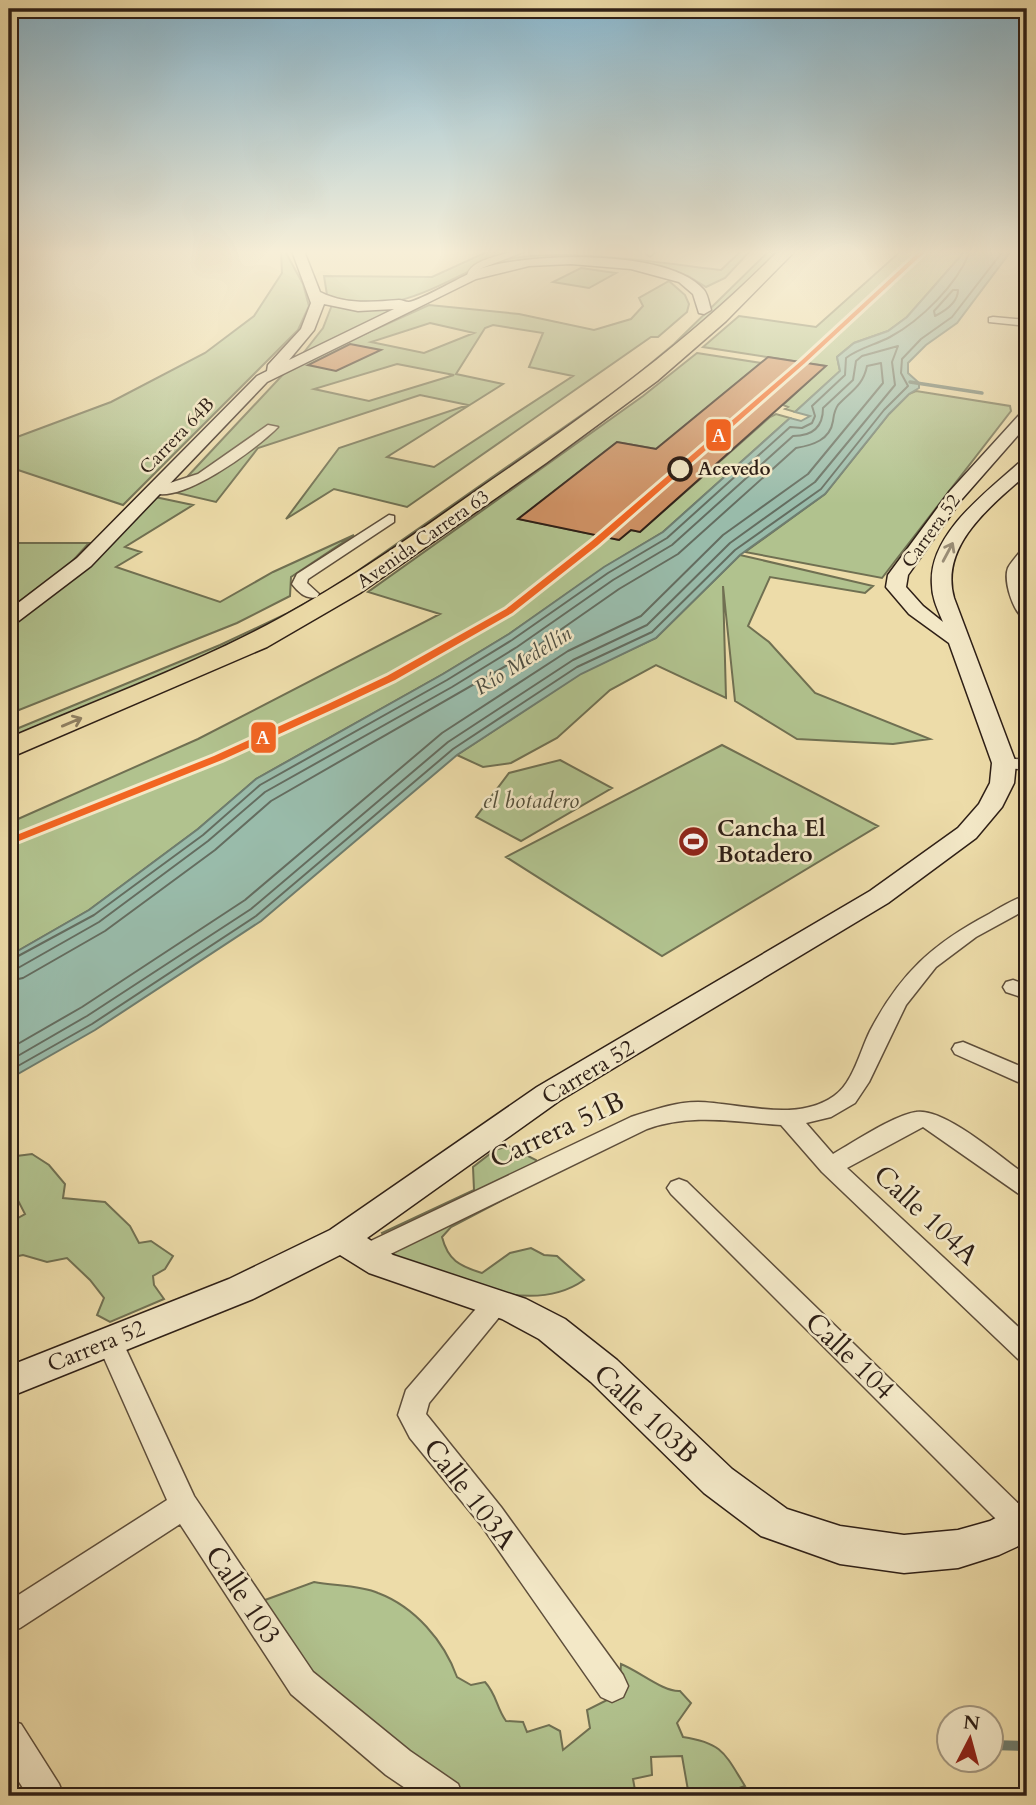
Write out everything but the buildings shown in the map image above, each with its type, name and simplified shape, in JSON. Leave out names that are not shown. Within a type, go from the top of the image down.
[{"type":"highway","name":"Avenida Carrera 63","points":[[9,725],[265,621],[312,594],[634,372],[676,335]]},
{"type":"highway","name":"Avenida Carrera 63","points":[[9,749],[246,647],[357,585],[664,368],[701,335]]},
{"type":"main road","points":[[262,379],[301,335]]},
{"type":"main road","name":"Carrera 64B","points":[[9,619],[84,562],[262,379],[351,335]]},
{"type":"main road","name":"Carrera 52","points":[[958,640],[933,625],[903,598],[896,587],[898,575],[956,495],[990,460],[1018,441],[1027,416]]},
{"type":"main road","name":"Carrera 52","points":[[9,1382],[109,1340],[354,1247],[548,1094],[879,897],[967,832],[990,807],[1002,783],[1016,764],[958,640],[956,625],[943,600],[940,581],[942,561],[971,519],[1026,468]]},
{"type":"main road","points":[[903,598],[919,601],[943,600]]},
{"type":"main road","name":"Calle 103B","points":[[354,1247],[439,1285],[514,1309],[552,1329],[604,1371],[718,1482],[775,1523],[840,1545],[904,1554],[958,1549]]},
{"type":"street","points":[[154,490],[166,490],[193,482],[272,427]]},
{"type":"street","points":[[990,460],[1026,468]]},
{"type":"street","points":[[312,594],[299,584],[302,577],[389,519]]},
{"type":"street","points":[[1027,552],[1014,569],[1016,587],[1027,616]]},
{"type":"street","name":"Carrera 51B","points":[[354,1247],[639,1123],[676,1112],[719,1111],[788,1118],[820,1112],[844,1101],[880,1033],[918,974],[946,948],[1027,901]]},
{"type":"street","points":[[963,1049],[1027,1078]]},
{"type":"street","name":"Calle 104A","points":[[788,1118],[830,1166],[1027,1351]]},
{"type":"street","points":[[830,1166],[904,1124],[925,1119],[938,1125],[1027,1188]]},
{"type":"street","name":"Calle 104","points":[[679,1188],[1019,1530]]},
{"type":"street","name":"Calle 103A","points":[[496,1303],[416,1398],[412,1415],[420,1430],[491,1516],[612,1686]]},
{"type":"street","name":"Calle 103","points":[[109,1340],[184,1505],[302,1683],[398,1763],[446,1796]]},
{"type":"street","points":[[9,1618],[184,1505]]},
{"type":"street","points":[[958,1549],[1019,1530]]},
{"type":"street","points":[[9,1736],[47,1796]]},
{"type":"green space","points":[[229,335],[293,335],[123,505],[9,467],[9,440],[111,402],[205,353]]},
{"type":"green space","points":[[317,335],[342,335],[301,356]]},
{"type":"green space","points":[[362,335],[392,335],[371,342],[424,353],[468,335],[480,335],[456,374],[503,384],[387,457],[434,467],[573,376],[529,367],[542,335],[660,335],[651,337],[407,507],[334,489],[286,519],[339,448],[468,405],[420,395],[258,448],[216,502],[173,492],[289,368]],"holes":[[[397,364],[454,375],[369,401],[314,389]]]},
{"type":"green space","points":[[683,335],[687,335],[627,389],[300,614],[9,742],[9,732],[220,645],[286,614],[339,584],[626,384]]},
{"type":"green space","points":[[717,335],[876,335],[854,343],[837,357],[840,371],[795,412],[785,409],[788,407],[783,405],[825,366],[703,347]]},
{"type":"green space","points":[[697,353],[761,363],[656,449],[617,442],[519,519],[619,540],[631,530],[640,532],[770,417],[776,414],[790,418],[663,532],[605,567],[509,634],[256,779],[198,829],[89,910],[9,956],[9,823],[198,739],[440,614],[368,592],[643,396]]},
{"type":"green space","points":[[916,391],[1010,406],[1011,411],[882,578],[745,552],[825,494],[889,414],[909,394]]},
{"type":"green space","points":[[155,497],[193,505],[125,547],[141,552],[116,567],[220,602],[273,572],[354,535],[291,577],[290,596],[237,623],[9,714],[9,628]]},
{"type":"green space","points":[[9,543],[89,543],[69,565],[9,609]]},
{"type":"green space","points":[[740,555],[873,586],[865,593],[770,577],[748,626],[769,642],[815,693],[930,739],[893,744],[797,739],[735,701],[723,586],[726,698],[656,665],[610,690],[557,738],[511,763],[483,767],[457,755],[581,673],[656,638]]},
{"type":"green space","name":"Cancha El Botadero","points":[[722,745],[878,826],[662,956],[506,857]]},
{"type":"green space","name":"el botadero","points":[[560,760],[612,788],[521,841],[476,817],[509,773]]},
{"type":"green space","points":[[508,1146],[536,1160],[533,1184],[451,1227],[442,1237],[451,1257],[461,1265],[482,1273],[510,1253],[531,1248],[544,1255],[557,1256],[584,1280],[563,1291],[516,1295],[467,1285],[398,1261],[382,1233],[474,1190],[473,1167],[495,1150]]},
{"type":"green space","points":[[32,1154],[49,1165],[65,1184],[63,1198],[105,1202],[130,1226],[139,1243],[151,1241],[173,1256],[165,1269],[153,1276],[154,1285],[164,1299],[110,1322],[97,1315],[104,1298],[67,1258],[47,1262],[23,1255],[9,1258],[9,1223],[25,1214],[9,1183],[9,1157]]},
{"type":"green space","points":[[314,1582],[371,1590],[404,1607],[436,1638],[457,1677],[471,1685],[485,1682],[506,1721],[523,1722],[527,1732],[549,1725],[560,1731],[563,1750],[590,1728],[587,1710],[619,1694],[621,1664],[659,1685],[680,1691],[691,1703],[677,1723],[683,1737],[707,1743],[722,1752],[745,1786],[725,1793],[689,1796],[682,1756],[651,1757],[652,1775],[633,1779],[635,1790],[616,1790],[615,1796],[429,1796],[389,1765],[255,1606]]},
{"type":"water","name":"Río Medellín","points":[[876,335],[940,335],[908,363],[908,373],[919,383],[919,388],[889,414],[825,494],[740,555],[656,638],[581,674],[457,755],[261,921],[95,1030],[9,1079],[9,956],[89,910],[198,829],[256,779],[509,634],[604,567],[663,532],[790,418],[801,421],[810,416],[795,412],[840,371],[837,357],[854,343]]},
{"type":"waterway","points":[[910,382],[982,393]]},
{"type":"waterway","points":[[1004,1745],[1027,1746]]},
{"type":"transit line","name":"A","points":[[9,842],[218,758],[332,706],[391,678],[509,611],[595,543],[832,335]]},
{"type":"place","name":"Acevedo","points":[[680,469]]},
{"type":"place","name":"Cancha El Botadero","points":[[694,841]]}]
